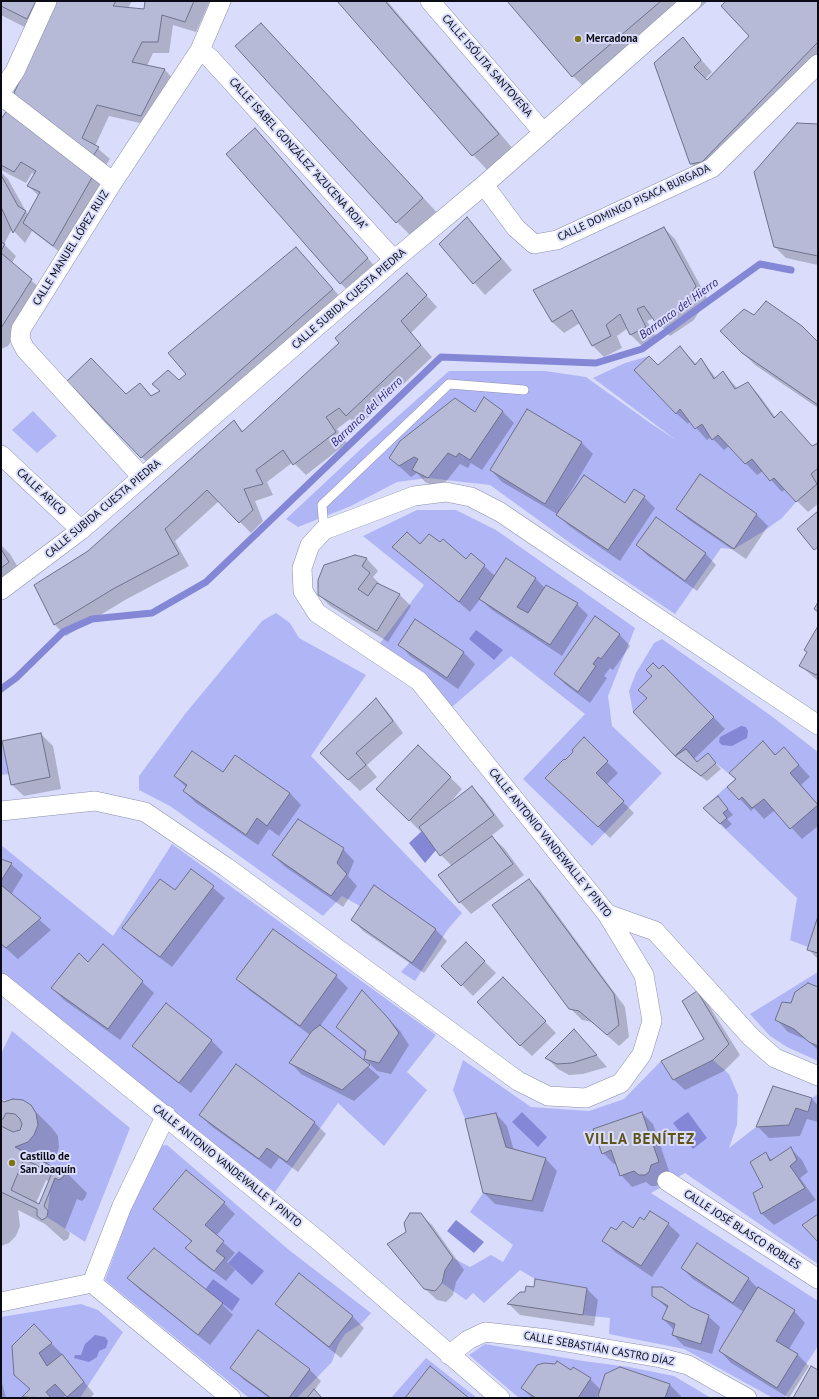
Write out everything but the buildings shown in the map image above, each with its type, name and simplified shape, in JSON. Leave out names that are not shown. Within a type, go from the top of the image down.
[{"type":"street","points":[[1,92],[15,72],[47,1]]},
{"type":"street","name":"CALLE MANUEL LÓPEZ RUIZ","points":[[142,477],[25,349],[20,339],[21,329],[113,182],[200,50],[221,1]]},
{"type":"street","name":"CALLE ISÓLITA SANTOVEÑA","points":[[430,1],[543,132]]},
{"type":"street","name":"CALLE SUBIDA CUESTA PIEDRA","points":[[1,590],[81,530],[394,260],[484,186],[692,1]]},
{"type":"street","name":"CALLE ISABEL GONZÁLEZ \"AZUCENA ROJA\"","points":[[200,50],[210,58],[394,260]]},
{"type":"street","name":"CALLE DOMINGO PISACA BURGADA","points":[[484,186],[516,228],[534,244],[557,240],[712,168],[818,64]]},
{"type":"street","points":[[1,98],[113,182]]},
{"type":"street","name":"CALLE ARICO","points":[[1,455],[81,530]]},
{"type":"street","name":"CALLE ANTONIO VANDEWALLE Y PINTO","points":[[1,811],[95,801],[145,812],[226,867],[518,1081],[548,1096],[586,1098],[621,1083],[642,1054],[652,1021],[644,975],[607,914],[419,681],[317,613],[303,591],[302,568],[310,545],[324,530],[414,496],[446,492],[472,497],[500,512],[818,725]]},
{"type":"street","points":[[607,914],[655,931],[751,1037],[776,1058],[818,1076]]},
{"type":"street","name":"CALLE ANTONIO VANDEWALLE Y PINTO","points":[[1,983],[166,1115],[320,1242],[500,1398]]},
{"type":"street","points":[[92,1283],[122,1206],[166,1115]]},
{"type":"street","name":"CALLE JOSÉ BLASCO ROBLES","points":[[667,1181],[818,1279]]},
{"type":"street","points":[[1,1302],[92,1283]]},
{"type":"street","points":[[92,1283],[232,1398]]},
{"type":"street","name":"CALLE SEBASTIÁN CASTRO DÍAZ","points":[[449,1355],[468,1340],[485,1332],[548,1339],[661,1358],[688,1365],[747,1398]]},
{"type":"lane","points":[[324,530],[322,505],[449,384],[524,390]]},
{"type":"shaded area","points":[[649,356],[635,369],[743,440],[796,502],[782,518],[764,531],[734,549],[721,548],[675,614],[573,545],[490,485],[428,478],[397,482],[351,506],[298,527],[286,519],[362,448],[449,371],[545,371],[586,377],[676,440],[593,378],[625,363]]},
{"type":"shaded area","points":[[33,411],[57,436],[37,453],[12,430]]},
{"type":"shaded area","points":[[417,510],[456,510],[496,530],[635,628],[608,696],[612,726],[662,773],[592,846],[523,779],[585,714],[511,656],[452,707],[378,646],[424,585],[363,536]]},
{"type":"shaded area","points":[[276,613],[290,623],[299,638],[366,675],[311,756],[462,913],[448,929],[415,981],[401,972],[420,951],[360,906],[342,896],[323,916],[170,806],[139,790],[139,776],[185,714],[262,621]]},
{"type":"shaded area","points":[[476,630],[503,650],[494,660],[469,639]]},
{"type":"shaded area","points":[[662,639],[770,715],[818,752],[818,951],[790,940],[797,898],[703,808],[735,779],[716,763],[701,776],[633,712],[629,691],[636,673],[654,643]]},
{"type":"shaded area","points":[[741,726],[746,727],[748,731],[747,738],[732,746],[722,745],[719,742],[720,737]]},
{"type":"shaded area","points":[[1,737],[9,774],[1,775]]},
{"type":"shaded area","points":[[422,831],[436,850],[425,863],[409,843]]},
{"type":"shaded area","points":[[172,844],[436,1035],[407,1072],[427,1090],[384,1146],[338,1103],[275,1192],[1,974],[1,845],[113,936]]},
{"type":"shaded area","points":[[818,972],[818,1061],[787,1047],[770,1036],[750,1014]]},
{"type":"shaded area","points":[[12,1031],[130,1128],[85,1242],[47,1217],[52,1173],[15,1147],[36,1113],[1,1099],[1,1054]]},
{"type":"shaded area","points":[[463,1060],[531,1107],[589,1111],[624,1099],[661,1061],[673,1080],[713,1060],[729,1074],[738,1095],[737,1125],[729,1148],[756,1127],[789,1125],[796,1108],[808,1112],[812,1098],[818,1094],[818,1264],[685,1173],[651,1193],[818,1301],[818,1346],[784,1398],[773,1398],[684,1349],[609,1334],[610,1318],[583,1315],[587,1288],[535,1279],[520,1270],[484,1303],[473,1293],[466,1300],[442,1283],[445,1270],[453,1258],[470,1267],[491,1255],[503,1262],[513,1245],[470,1212],[483,1193],[465,1119],[453,1090]]},
{"type":"shaded area","points":[[522,1112],[547,1137],[538,1147],[512,1122]]},
{"type":"shaded area","points":[[688,1112],[707,1138],[693,1149],[673,1123]]},
{"type":"shaded area","points":[[167,1145],[289,1250],[371,1313],[362,1323],[345,1334],[338,1345],[332,1362],[297,1398],[249,1398],[105,1280],[154,1146]]},
{"type":"shaded area","points":[[456,1220],[484,1242],[474,1253],[447,1231]]},
{"type":"shaded area","points":[[239,1251],[264,1271],[252,1285],[228,1263]]},
{"type":"shaded area","points":[[213,1279],[240,1299],[232,1311],[205,1290]]},
{"type":"shaded area","points":[[81,1304],[98,1310],[123,1332],[80,1398],[1,1398],[1,1317]]},
{"type":"shaded area","points":[[95,1335],[105,1337],[108,1341],[106,1348],[99,1351],[97,1357],[89,1362],[74,1358],[75,1355],[81,1355],[85,1344]]},
{"type":"shaded area","points":[[485,1344],[583,1361],[629,1367],[674,1376],[711,1398],[519,1398],[469,1355]]},
{"type":"shaded area","points":[[426,1358],[477,1398],[391,1398]]},
{"type":"waterway","name":"Barranco del Hierro","points":[[1,689],[16,678],[63,632],[92,619],[152,613],[206,582],[441,357],[596,363],[642,349],[760,264],[791,270]]},
{"type":"place","name":"Mercadona","points":[[578,39]]},
{"type":"place","name":"Castillo de San Joaquín","points":[[12,1163]]},
{"type":"district","name":"VILLA BENÍTEZ","points":[[640,1140]]}]
